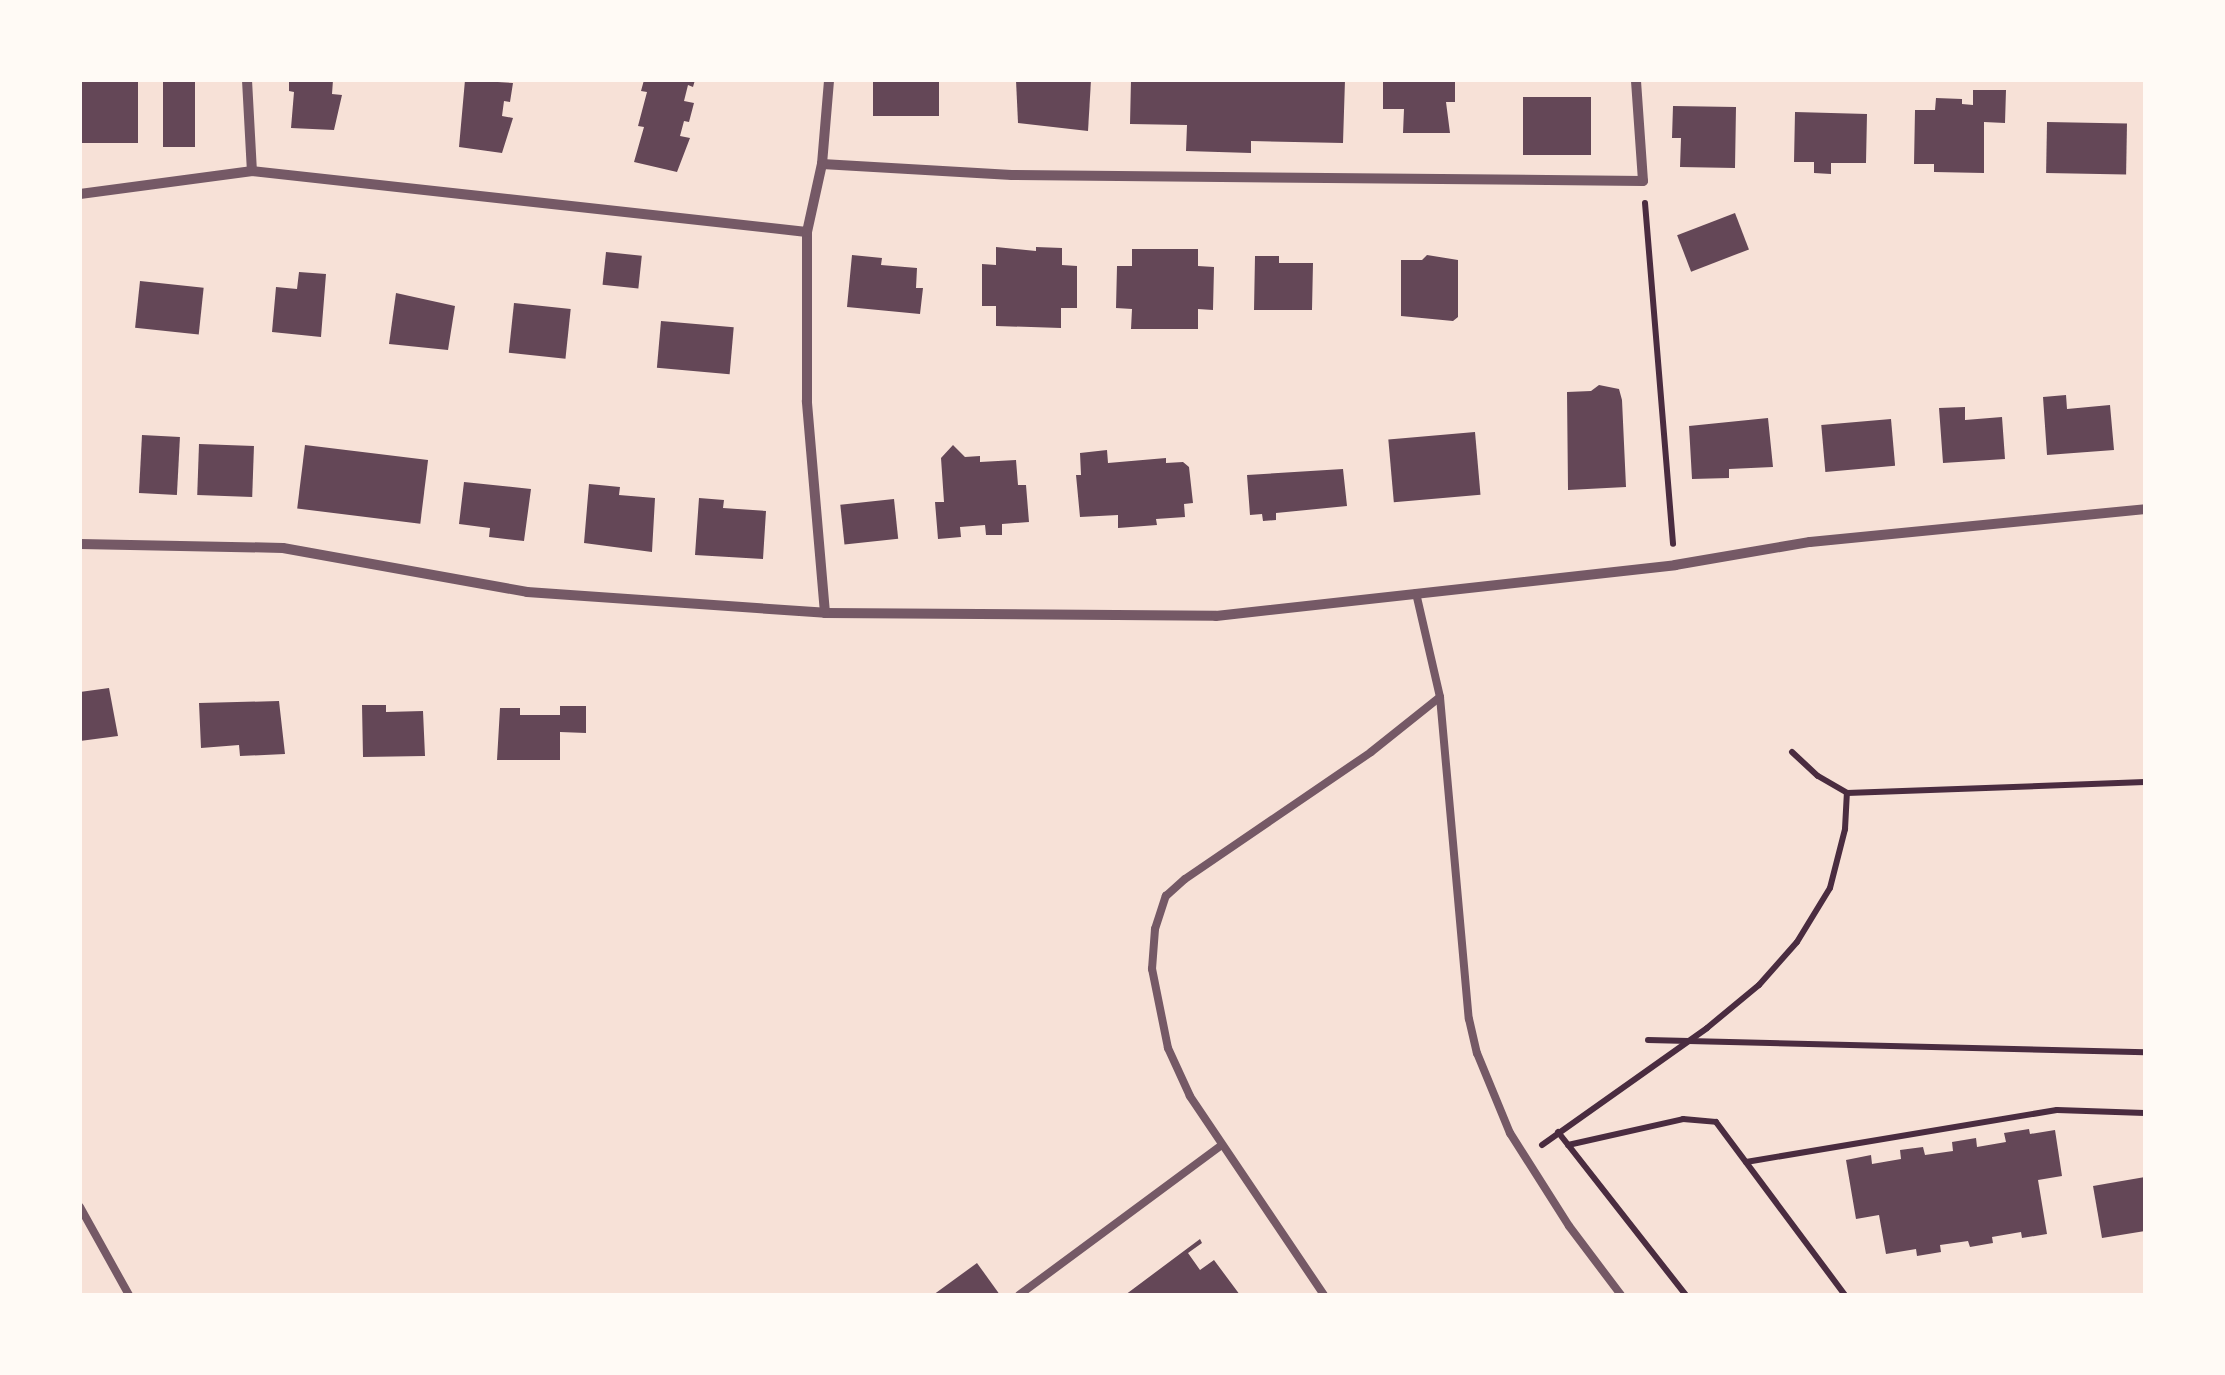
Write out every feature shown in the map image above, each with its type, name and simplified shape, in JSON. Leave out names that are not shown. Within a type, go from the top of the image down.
[{"type":"street","points":[[247,80],[252,171]]},
{"type":"street","points":[[825,613],[807,401],[807,232],[822,164],[830,80]]},
{"type":"street","points":[[822,164],[1012,175],[1643,180],[1636,80]]},
{"type":"street","points":[[80,194],[252,171],[807,232]]},
{"type":"street","points":[[80,544],[283,548],[527,592],[825,613],[1216,616],[1675,565],[1810,542],[2145,509]]},
{"type":"lane","points":[[1416,592],[1440,698],[1469,1019],[1490,1090],[1525,1158],[1568,1226],[1620,1295]]},
{"type":"lane","points":[[1324,1295],[1190,1096],[1168,1048],[1158,1011],[1152,969],[1155,929],[1166,896],[1239,840],[1371,752],[1440,698]]},
{"type":"lane","points":[[1019,1295],[1222,1145]]},
{"type":"lane","points":[[80,1206],[128,1295]]},
{"type":"path","points":[[1643,180],[1675,565]]},
{"type":"path","points":[[1792,752],[1818,776],[1846,793],[2145,782]]},
{"type":"path","points":[[1525,1158],[1689,1041],[1758,986],[1798,942],[1830,888],[1845,829],[1846,793]]},
{"type":"path","points":[[1648,1040],[2145,1052]]},
{"type":"path","points":[[1746,1162],[2057,1110],[2145,1113]]},
{"type":"path","points":[[1568,1144],[1682,1119],[1716,1122],[1845,1295]]},
{"type":"path","points":[[1558,1132],[1686,1295]]},
{"type":"building","points":[[163,80],[195,80],[195,147],[163,147]]},
{"type":"building","points":[[289,80],[333,80],[332,94],[342,95],[334,130],[291,128],[294,92],[289,91]]},
{"type":"building","points":[[465,80],[513,83],[510,102],[504,101],[502,116],[513,118],[502,153],[459,147]]},
{"type":"building","points":[[644,80],[695,80],[693,87],[688,85],[684,101],[694,103],[680,136],[690,138],[677,172],[634,162],[644,127],[638,126],[647,92],[641,91]]},
{"type":"building","points":[[873,80],[939,80],[939,116],[873,116]]},
{"type":"building","points":[[1016,80],[1091,80],[1088,131],[1018,123]]},
{"type":"building","points":[[1131,80],[1345,80],[1343,143],[1251,141],[1251,153],[1186,151],[1187,125],[1130,124]]},
{"type":"building","points":[[1383,80],[1455,80],[1455,102],[1446,102],[1450,133],[1403,133],[1404,109],[1383,109]]},
{"type":"building","points":[[80,82],[138,82],[138,143],[80,143]]},
{"type":"building","points":[[1973,90],[2006,90],[2005,123],[1984,122],[1984,173],[1934,172],[1934,164],[1914,164],[1915,110],[1935,110],[1936,98],[1962,99],[1962,104],[1973,105]]},
{"type":"building","points":[[1523,97],[1591,97],[1591,155],[1523,155]]},
{"type":"building","points":[[1673,106],[1736,107],[1735,168],[1680,167],[1681,138],[1672,138]]},
{"type":"building","points":[[1795,112],[1867,114],[1866,163],[1831,163],[1831,174],[1814,173],[1814,162],[1794,162]]},
{"type":"building","points":[[2047,122],[2127,123],[2126,174],[2046,173]]},
{"type":"building","points":[[1735,213],[1749,249],[1691,272],[1677,235]]},
{"type":"building","points":[[996,247],[1036,251],[1036,247],[1062,248],[1062,265],[1077,266],[1077,308],[1061,308],[1061,328],[996,326],[996,306],[982,306],[982,264],[996,265]]},
{"type":"building","points":[[1132,249],[1198,249],[1198,266],[1214,267],[1213,310],[1198,309],[1198,329],[1131,329],[1132,309],[1116,308],[1117,266],[1132,266]]},
{"type":"building","points":[[606,252],[642,256],[638,289],[603,285]]},
{"type":"building","points":[[852,255],[882,258],[881,265],[917,268],[916,288],[923,288],[920,314],[847,307]]},
{"type":"building","points":[[1427,255],[1458,260],[1458,317],[1453,321],[1401,316],[1401,260],[1422,260]]},
{"type":"building","points":[[1255,256],[1279,256],[1279,263],[1313,263],[1312,310],[1254,310]]},
{"type":"building","points":[[299,272],[326,274],[321,337],[272,332],[276,287],[297,289]]},
{"type":"building","points":[[140,281],[204,288],[199,334],[135,328]]},
{"type":"building","points":[[396,293],[455,306],[448,350],[389,344]]},
{"type":"building","points":[[514,303],[571,309],[565,359],[509,353]]},
{"type":"building","points":[[661,321],[734,327],[730,374],[657,368]]},
{"type":"building","points":[[1599,385],[1619,389],[1622,400],[1626,487],[1568,490],[1567,392],[1591,391]]},
{"type":"building","points":[[2066,395],[2067,409],[2110,405],[2114,450],[2047,455],[2043,397]]},
{"type":"building","points":[[1965,407],[1965,420],[2002,417],[2005,459],[1943,463],[1939,408]]},
{"type":"building","points":[[1768,418],[1773,467],[1729,469],[1729,478],[1692,479],[1689,426]]},
{"type":"building","points":[[1891,419],[1895,466],[1825,472],[1821,425]]},
{"type":"building","points":[[1475,432],[1480,495],[1394,502],[1388,440]]},
{"type":"building","points":[[142,435],[180,437],[177,495],[139,493]]},
{"type":"building","points":[[199,444],[254,446],[252,497],[197,495]]},
{"type":"building","points":[[305,445],[428,460],[420,524],[297,509]]},
{"type":"building","points":[[953,445],[965,457],[980,456],[980,462],[1016,460],[1018,485],[1026,485],[1029,522],[1002,524],[1002,535],[986,535],[985,525],[960,527],[961,537],[938,539],[935,502],[944,502],[941,458]]},
{"type":"building","points":[[1107,450],[1108,463],[1166,458],[1166,463],[1183,462],[1189,467],[1193,503],[1184,504],[1185,517],[1156,519],[1157,525],[1118,528],[1118,515],[1080,517],[1076,475],[1081,475],[1080,453]]},
{"type":"building","points":[[1343,469],[1347,506],[1276,513],[1276,520],[1263,521],[1262,514],[1250,515],[1247,475]]},
{"type":"building","points":[[464,482],[531,489],[524,541],[489,537],[490,528],[459,524]]},
{"type":"building","points":[[589,484],[620,487],[619,495],[655,498],[652,552],[584,543]]},
{"type":"building","points":[[699,498],[724,500],[723,508],[766,511],[763,559],[695,555]]},
{"type":"building","points":[[894,499],[898,539],[844,544],[840,505]]},
{"type":"building","points":[[109,688],[118,736],[80,741],[80,692]]},
{"type":"building","points":[[279,701],[285,754],[240,756],[239,745],[201,748],[199,703]]},
{"type":"building","points":[[362,705],[386,705],[386,712],[423,711],[425,756],[363,757]]},
{"type":"building","points":[[560,706],[586,706],[586,733],[560,732],[560,760],[497,760],[500,708],[520,708],[520,715],[560,715]]},
{"type":"building","points":[[2029,1129],[2030,1134],[2055,1130],[2062,1176],[2038,1180],[2047,1234],[2022,1238],[2021,1232],[1992,1237],[1993,1243],[1970,1247],[1968,1241],[1940,1245],[1941,1252],[1917,1256],[1916,1249],[1886,1254],[1879,1215],[1856,1219],[1846,1160],[1871,1155],[1872,1164],[1901,1159],[1900,1150],[1923,1147],[1925,1155],[1953,1151],[1952,1142],[1976,1138],[1977,1147],[2006,1142],[2004,1133]]},
{"type":"building","points":[[2145,1177],[2145,1231],[2102,1238],[2093,1186]]},
{"type":"building","points":[[1200,1239],[1202,1243],[1188,1253],[1200,1270],[1214,1260],[1240,1295],[1125,1295]]},
{"type":"building","points":[[977,1263],[1000,1295],[933,1295]]}]
